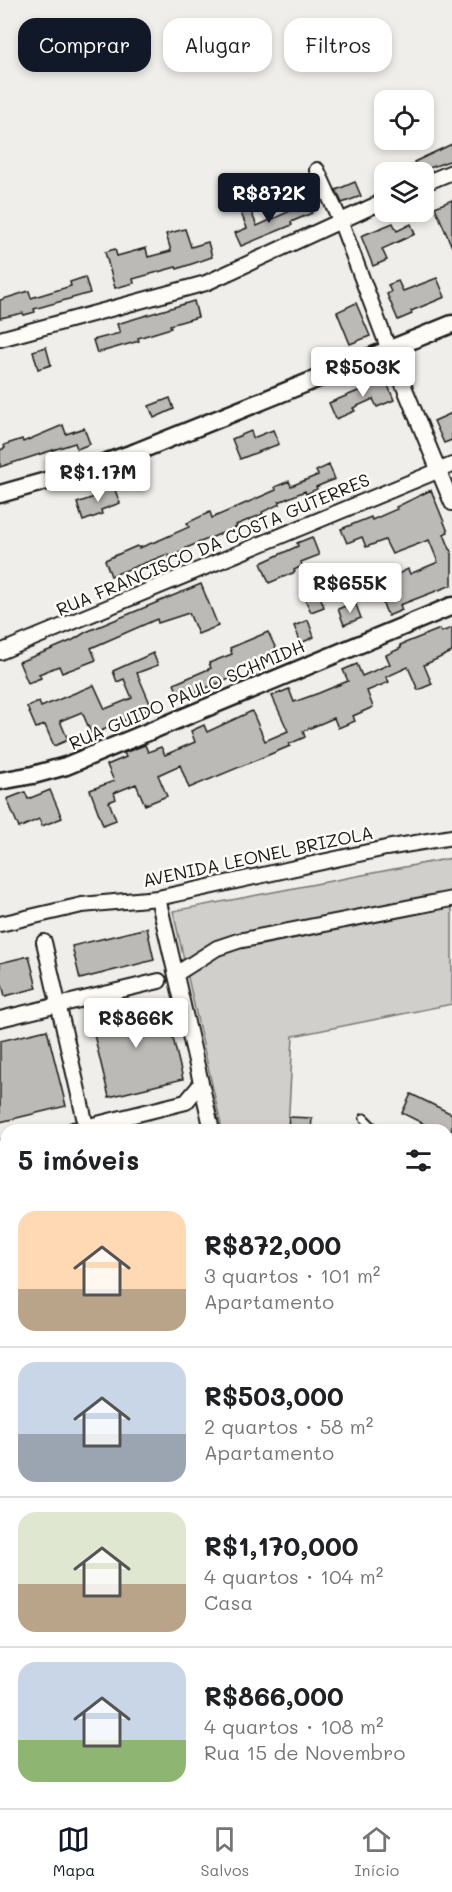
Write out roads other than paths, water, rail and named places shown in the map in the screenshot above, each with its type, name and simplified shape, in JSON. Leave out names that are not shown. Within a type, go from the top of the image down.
[{"type":"street","points":[[317,170],[340,220],[389,350],[446,468],[452,503]]},
{"type":"street","points":[[434,179],[452,172]]},
{"type":"street","points":[[0,339],[206,283],[374,205]]},
{"type":"street","points":[[0,494],[78,472],[136,452],[452,324]]},
{"type":"street","name":"RUA FRANCISCO DA COSTA GUTERRES","points":[[0,652],[446,468]]},
{"type":"street","name":"RUA GUIDO PAULO SCHMIDH","points":[[0,781],[66,766],[452,606]]},
{"type":"street","name":"AVENIDA LEONEL BRIZOLA","points":[[0,924],[82,905],[158,898],[386,848],[452,837]]},
{"type":"street","points":[[158,898],[211,1124]]},
{"type":"street","points":[[176,974],[217,948],[238,941],[452,899]]},
{"type":"street","points":[[44,942],[81,1124]]},
{"type":"street","points":[[0,1019],[159,981]]},
{"type":"street","points":[[98,1124],[186,1102],[201,1084]]},
{"type":"lane","points":[[364,1118],[370,1124]]}]
